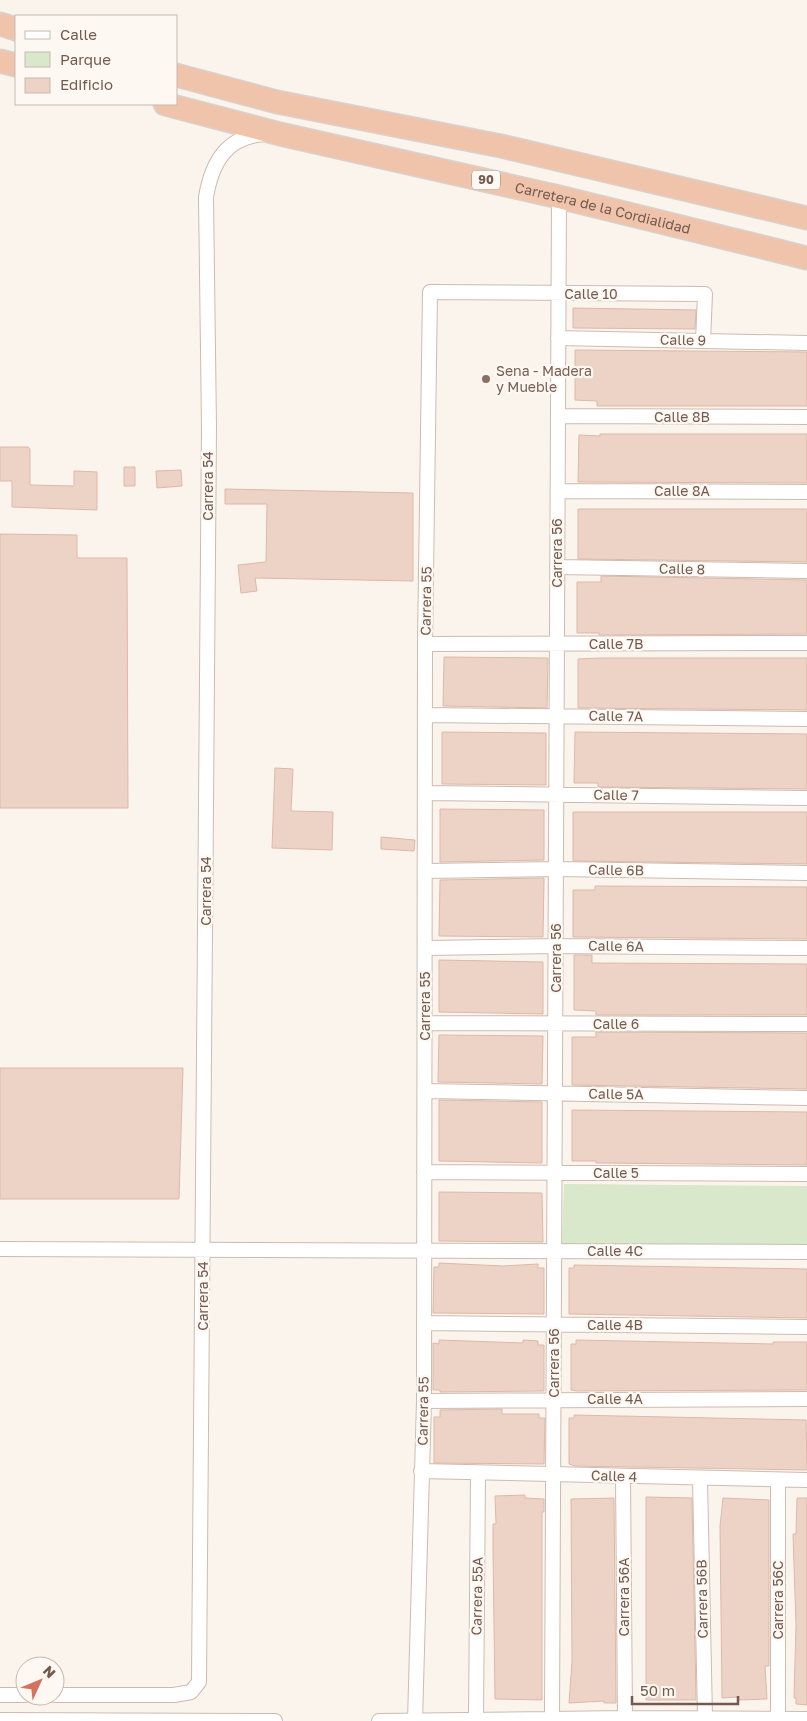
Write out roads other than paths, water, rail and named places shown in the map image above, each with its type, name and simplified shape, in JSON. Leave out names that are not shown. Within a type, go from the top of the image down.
[{"type":"highway","points":[[0,24],[15,29]]},
{"type":"highway","points":[[0,61],[15,66]]},
{"type":"highway","points":[[178,76],[277,102],[502,146],[807,218]]},
{"type":"highway","name":"Carretera de la Cordialidad","points":[[169,105],[280,134],[559,197],[807,258]]},
{"type":"street","name":"Carrera 54","points":[[65,1695],[174,1695],[191,1692],[199,1682],[208,427],[206,197],[210,174],[222,155],[235,143],[257,134],[280,134]]},
{"type":"street","name":"Carrera 56","points":[[552,1720],[559,197]]},
{"type":"street","name":"Calle 10","points":[[430,292],[705,294],[703,340]]},
{"type":"street","name":"Carrera 55","points":[[415,1721],[424,1402],[425,715],[430,292]]},
{"type":"street","name":"Calle 9","points":[[558,338],[807,343]]},
{"type":"street","name":"Calle 8B","points":[[558,416],[807,417]]},
{"type":"street","name":"Calle 8A","points":[[558,491],[807,492]]},
{"type":"street","name":"Calle 8","points":[[557,567],[807,571]]},
{"type":"street","name":"Calle 7B","points":[[426,644],[807,643]]},
{"type":"street","name":"Calle 7A","points":[[425,715],[807,719]]},
{"type":"street","name":"Calle 7","points":[[425,793],[807,798]]},
{"type":"street","name":"Calle 6B","points":[[425,871],[556,869],[807,873]]},
{"type":"street","name":"Calle 6A","points":[[425,948],[556,946],[807,948]]},
{"type":"street","name":"Calle 6","points":[[426,1023],[807,1024]]},
{"type":"street","name":"Calle 5A","points":[[425,1091],[807,1098]]},
{"type":"street","name":"Calle 5","points":[[424,1172],[807,1174]]},
{"type":"street","name":"Calle 4C","points":[[0,1248],[807,1252]]},
{"type":"street","name":"Calle 4B","points":[[424,1323],[807,1327]]},
{"type":"street","name":"Calle 4A","points":[[424,1402],[554,1399],[807,1399]]},
{"type":"street","name":"Calle 4","points":[[421,1471],[778,1481],[807,1480]]},
{"type":"street","name":"Carrera 55A","points":[[476,1720],[478,1472]]},
{"type":"street","name":"Carrera 56A","points":[[623,1476],[625,1718]]},
{"type":"street","name":"Carrera 56B","points":[[700,1479],[705,1718]]},
{"type":"street","name":"Carrera 56C","points":[[778,1481],[778,1719]]},
{"type":"street","points":[[0,1695],[15,1695]]},
{"type":"street","points":[[379,1721],[625,1718],[807,1719]]},
{"type":"street","points":[[0,1720],[275,1721]]},
{"type":"place","name":"Sena - Madera y Mueble","points":[[486,379]]}]
